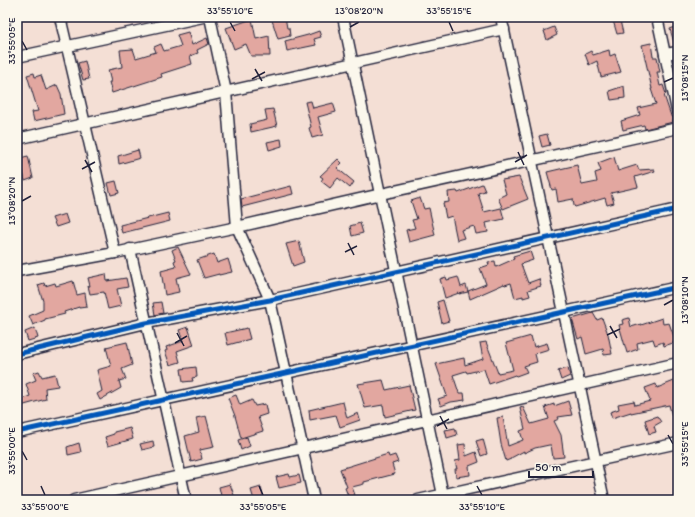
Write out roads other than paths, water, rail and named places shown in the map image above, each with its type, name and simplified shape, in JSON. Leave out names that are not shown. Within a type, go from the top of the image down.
[{"type":"street","points":[[60,17],[116,252]]},
{"type":"street","points":[[17,57],[203,17]]},
{"type":"street","points":[[210,17],[226,92],[237,227],[270,300],[314,500]]},
{"type":"street","points":[[343,17],[444,497]]},
{"type":"street","points":[[501,17],[604,500]]},
{"type":"street","points":[[657,17],[678,115]]},
{"type":"street","points":[[17,139],[504,29]]},
{"type":"street","points":[[665,54],[678,52]]},
{"type":"street","points":[[17,271],[237,227],[678,128]]},
{"type":"street","points":[[17,354],[146,323],[270,300],[678,210]]},
{"type":"street","points":[[130,249],[186,500]]},
{"type":"street","points":[[17,432],[678,287]]},
{"type":"street","points":[[74,500],[678,363]]},
{"type":"street","points":[[418,500],[444,497],[678,443]]}]
